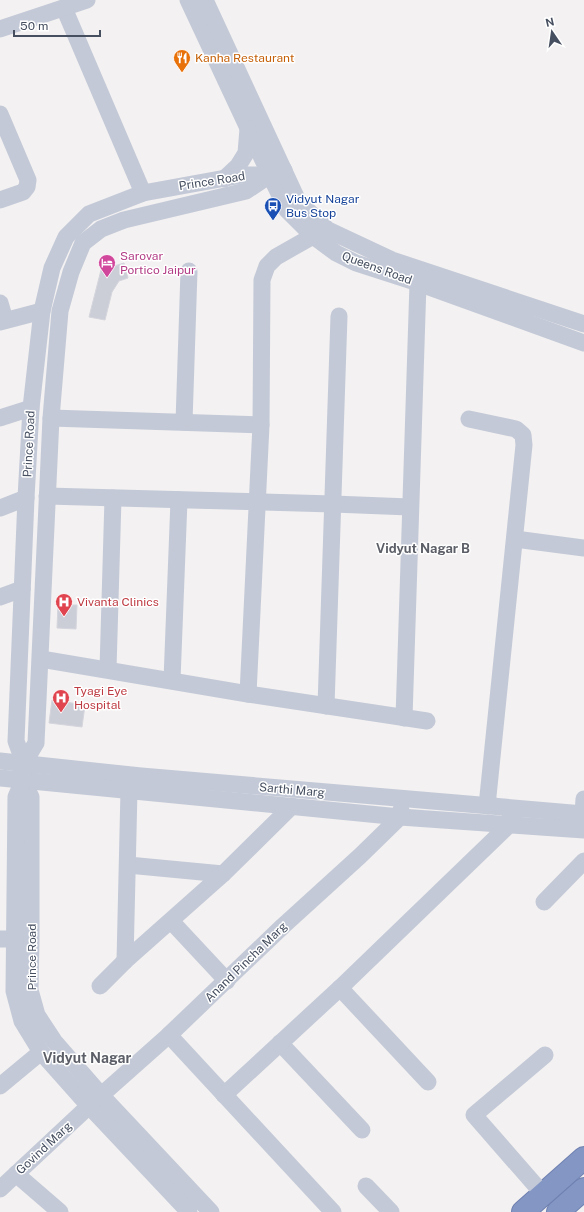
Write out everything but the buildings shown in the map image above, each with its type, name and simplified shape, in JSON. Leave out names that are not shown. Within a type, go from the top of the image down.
[{"type":"highway","points":[[524,1212],[541,1191],[584,1158]]},
{"type":"highway","points":[[558,1212],[584,1189]]},
{"type":"street","name":"Queens Road","points":[[188,0],[248,129],[298,201],[328,230],[392,260],[584,324]]},
{"type":"street","name":"Queens Road","points":[[205,0],[277,172],[282,200],[287,210],[313,236],[336,253],[356,263],[418,283],[584,343]]},
{"type":"street","points":[[0,29],[77,3],[143,193]]},
{"type":"street","points":[[0,200],[23,192],[27,187],[28,180],[1,118]]},
{"type":"street","points":[[224,179],[238,166],[246,153],[248,129]]},
{"type":"street","name":"Prince Road","points":[[189,1212],[95,1100],[37,1015],[30,990],[31,797],[24,781],[24,763],[16,741],[31,408],[42,311],[52,268],[66,237],[89,214],[143,193],[242,175],[277,172]]},
{"type":"street","name":"Prince Road","points":[[24,763],[36,743],[51,418],[60,311],[71,272],[83,243],[101,229],[124,220],[246,191],[277,172]]},
{"type":"street","points":[[246,191],[264,194],[282,200]]},
{"type":"street","points":[[248,694],[261,425],[262,280],[267,266],[276,257],[313,236]]},
{"type":"street","points":[[184,422],[189,271]]},
{"type":"street","points":[[404,718],[418,283]]},
{"type":"street","points":[[0,303],[3,321],[42,311]]},
{"type":"street","points":[[326,706],[339,316]]},
{"type":"street","points":[[557,333],[562,316]]},
{"type":"street","points":[[0,418],[31,408]]},
{"type":"street","points":[[51,418],[261,425]]},
{"type":"street","points":[[469,419],[516,430],[523,435],[524,445],[488,806]]},
{"type":"street","points":[[48,496],[410,507]]},
{"type":"street","points":[[0,508],[26,498]]},
{"type":"street","points":[[108,669],[113,498]]},
{"type":"street","points":[[172,680],[179,500]]},
{"type":"street","points":[[515,539],[584,548]]},
{"type":"street","points":[[0,597],[22,589]]},
{"type":"street","points":[[41,658],[248,694],[428,721]]},
{"type":"street","name":"Sarthi Marg","points":[[0,761],[141,776],[283,800],[402,799],[584,814]]},
{"type":"street","points":[[0,778],[129,790],[283,800],[400,817],[510,824],[584,814]]},
{"type":"street","name":"Prince Road","points":[[24,781],[16,797],[7,939],[7,992],[22,1021],[41,1052],[95,1100],[211,1212]]},
{"type":"street","points":[[125,961],[129,790]]},
{"type":"street","points":[[400,817],[402,799]]},
{"type":"street","points":[[100,986],[125,961],[223,874],[283,800]]},
{"type":"street","points":[[224,1095],[340,988],[510,824],[511,808]]},
{"type":"street","name":"Anand Pincha Marg","points":[[95,1100],[169,1035],[400,817]]},
{"type":"street","points":[[544,902],[584,861]]},
{"type":"street","points":[[128,865],[223,874]]},
{"type":"street","points":[[170,921],[227,981]]},
{"type":"street","points":[[340,988],[428,1082]]},
{"type":"street","points":[[169,1035],[333,1212]]},
{"type":"street","points":[[280,1043],[362,1130]]},
{"type":"street","points":[[0,1086],[41,1052]]},
{"type":"street","points":[[511,1212],[541,1191],[474,1116],[545,1055]]},
{"type":"street","name":"Govind Marg","points":[[0,1189],[95,1100]]},
{"type":"street","points":[[16,1174],[60,1212]]},
{"type":"street","points":[[366,1186],[391,1212]]},
{"type":"place","name":"Kanha Restaurant","points":[[182,73]]},
{"type":"place","name":"Vidyut Nagar Bus Stop","points":[[273,221]]},
{"type":"place","name":"Sarovar Portico Jaipur","points":[[107,278]]},
{"type":"place","name":"Vivanta Clinics","points":[[64,617]]},
{"type":"place","name":"Tyagi Eye Hospital","points":[[61,713]]},
{"type":"district","name":"Vidyut Nagar B","points":[[423,548]]},
{"type":"district","name":"Vidyut Nagar","points":[[87,1058]]}]
